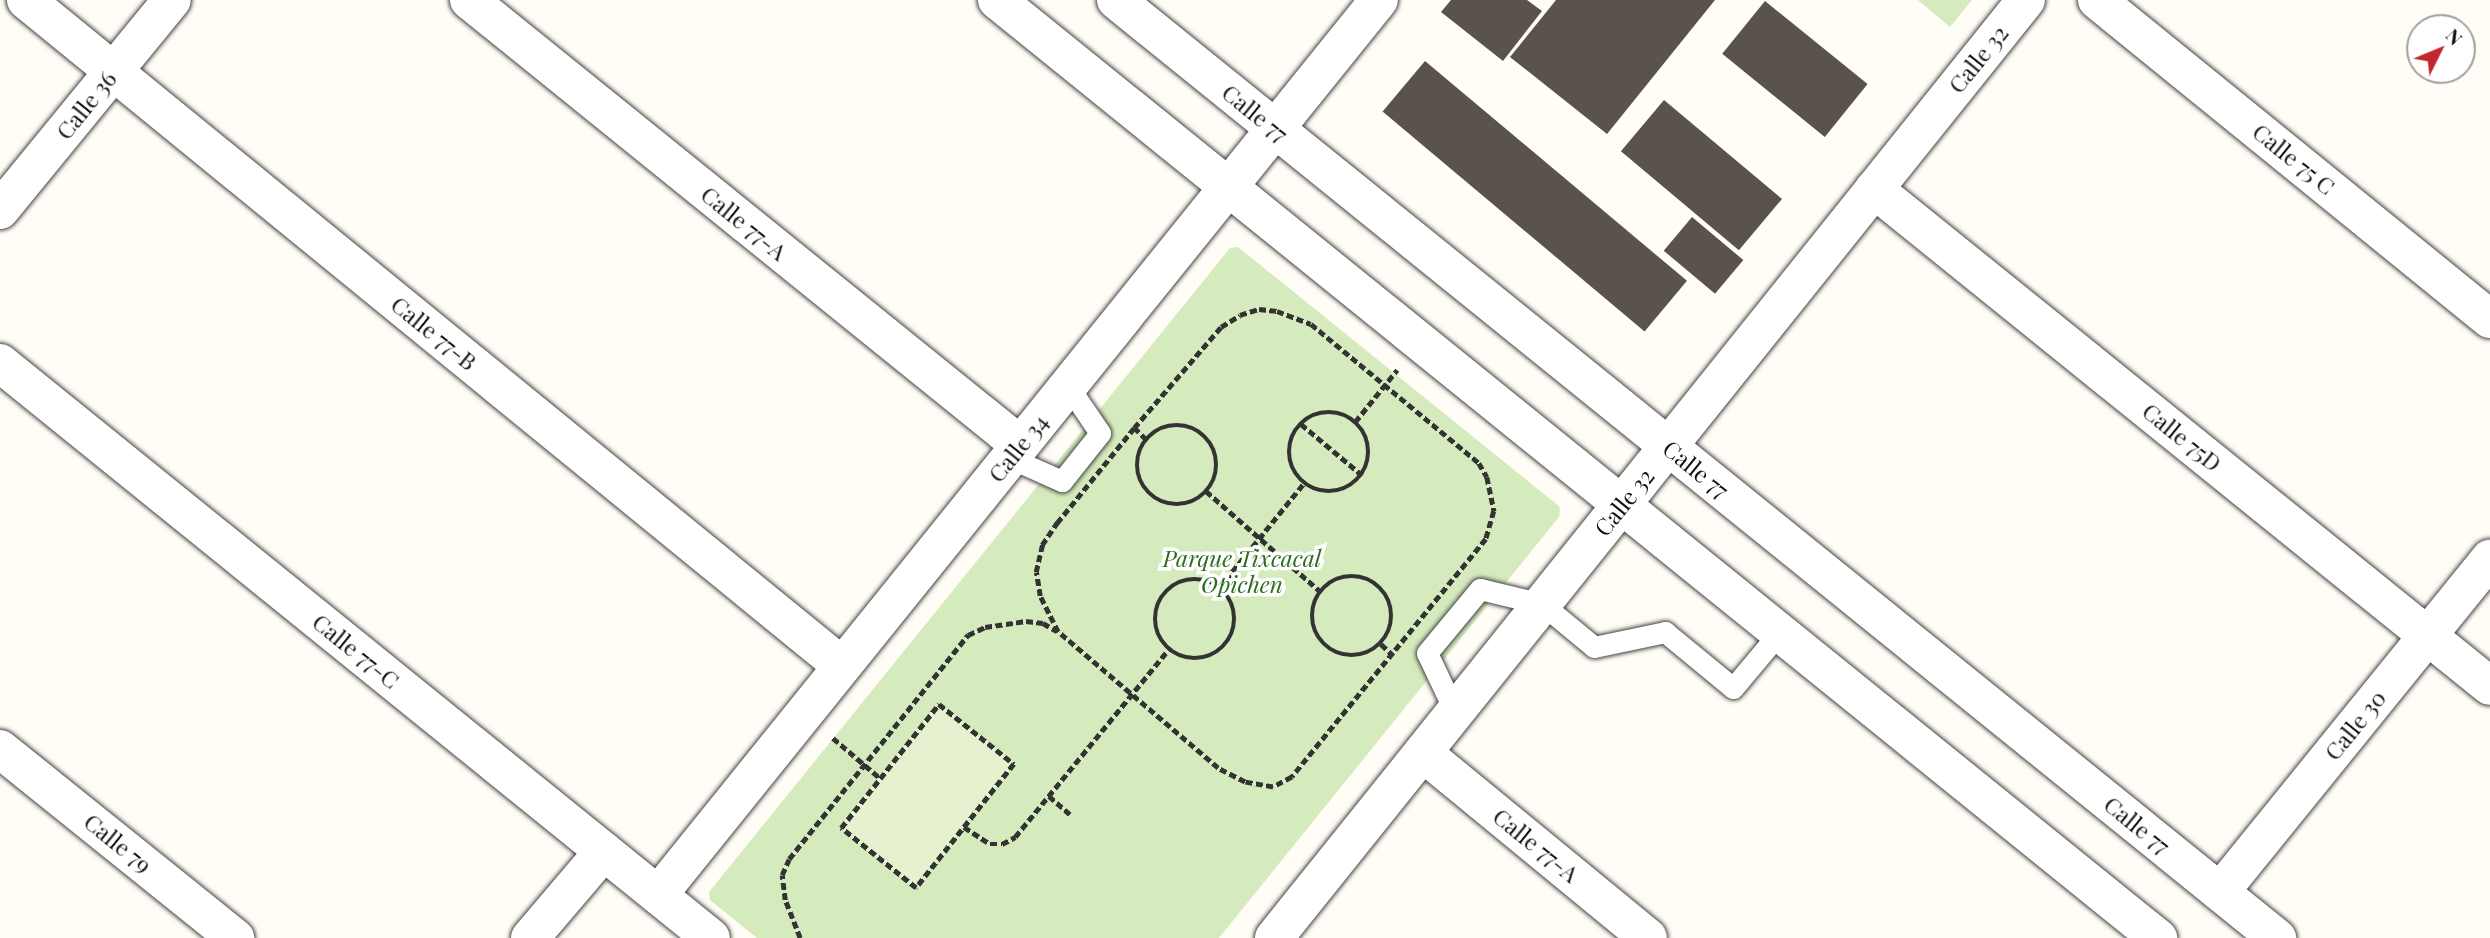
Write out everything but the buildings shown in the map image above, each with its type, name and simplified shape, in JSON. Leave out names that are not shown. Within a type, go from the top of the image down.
[{"type":"street","name":"Calle 77-B","points":[[26,0],[842,666]]},
{"type":"street","name":"Calle 36","points":[[0,210],[172,0]]},
{"type":"street","name":"Calle 77-A","points":[[469,0],[1015,452]]},
{"type":"street","points":[[997,0],[2158,938]]},
{"type":"street","name":"Calle 77","points":[[1116,0],[2277,938]]},
{"type":"street","name":"Calle 34","points":[[658,895],[1379,0]]},
{"type":"street","name":"Calle 32","points":[[1274,938],[2026,0]]},
{"type":"street","name":"Calle 75 C","points":[[2098,0],[2490,318]]},
{"type":"street","name":"Calle 75D","points":[[1874,189],[2490,686]]},
{"type":"street","name":"Calle 77-C","points":[[0,363],[711,938]]},
{"type":"street","name":"Calle 30","points":[[2220,892],[2490,558]]},
{"type":"street","name":"Calle 79","points":[[0,749],[235,938]]},
{"type":"street","name":"Calle 77-A","points":[[1423,753],[1648,938]]},
{"type":"street","points":[[530,938],[604,851]]},
{"type":"lane","points":[[1015,452],[1062,481],[1100,433],[1068,386]]},
{"type":"lane","points":[[1455,712],[1427,653],[1480,589],[1542,604],[1594,647],[1665,632],[1733,688],[1780,632]]},
{"type":"path","points":[[800,938],[785,900],[782,875],[789,859],[968,635],[985,627],[1026,621],[1043,623],[1058,632],[1230,777],[1259,787],[1273,788],[1292,778],[1486,539],[1492,526],[1492,494],[1479,463],[1311,324],[1296,316],[1259,309],[1240,315],[1221,327],[1134,428],[1042,545],[1037,559],[1037,583],[1058,632]]},
{"type":"path","points":[[1355,422],[1398,370]]},
{"type":"path","points":[[1325,412],[1338,413],[1355,422],[1366,438],[1369,450],[1362,475],[1341,490],[1316,490],[1304,483],[1290,461],[1289,447],[1301,424],[1325,412]]},
{"type":"path","points":[[1301,424],[1362,475]]},
{"type":"path","points":[[1172,426],[1198,432],[1214,451],[1217,464],[1215,477],[1206,491],[1189,503],[1176,505],[1151,496],[1138,474],[1140,448],[1159,430],[1172,426]]},
{"type":"path","points":[[1219,588],[1304,483]]},
{"type":"path","points":[[1206,491],[1321,592]]},
{"type":"path","points":[[1347,577],[1373,582],[1383,591],[1392,615],[1384,639],[1364,654],[1351,656],[1327,647],[1318,637],[1313,625],[1312,611],[1321,592],[1335,580],[1347,577]]},
{"type":"path","points":[[1191,579],[1204,580],[1219,588],[1232,604],[1235,617],[1228,642],[1207,657],[1194,659],[1169,649],[1156,627],[1155,614],[1167,590],[1191,579]]},
{"type":"path","points":[[964,827],[980,839],[1002,844],[1015,837],[1169,649]]},
{"type":"path","points":[[939,704],[1014,764],[916,888],[841,828],[880,778],[939,704]]},
{"type":"path","points":[[829,736],[880,778]]},
{"type":"path","points":[[1049,796],[1072,816]]},
{"type":"green space","points":[[1918,0],[1972,0],[1950,27]]},
{"type":"green space","name":"Parque Tixcacal Opichen","points":[[1238,247],[1560,507],[1559,517],[1219,938],[757,938],[710,900],[709,892],[1230,248]]},
{"type":"green space","points":[[939,704],[1014,764],[914,887],[840,827]]}]
